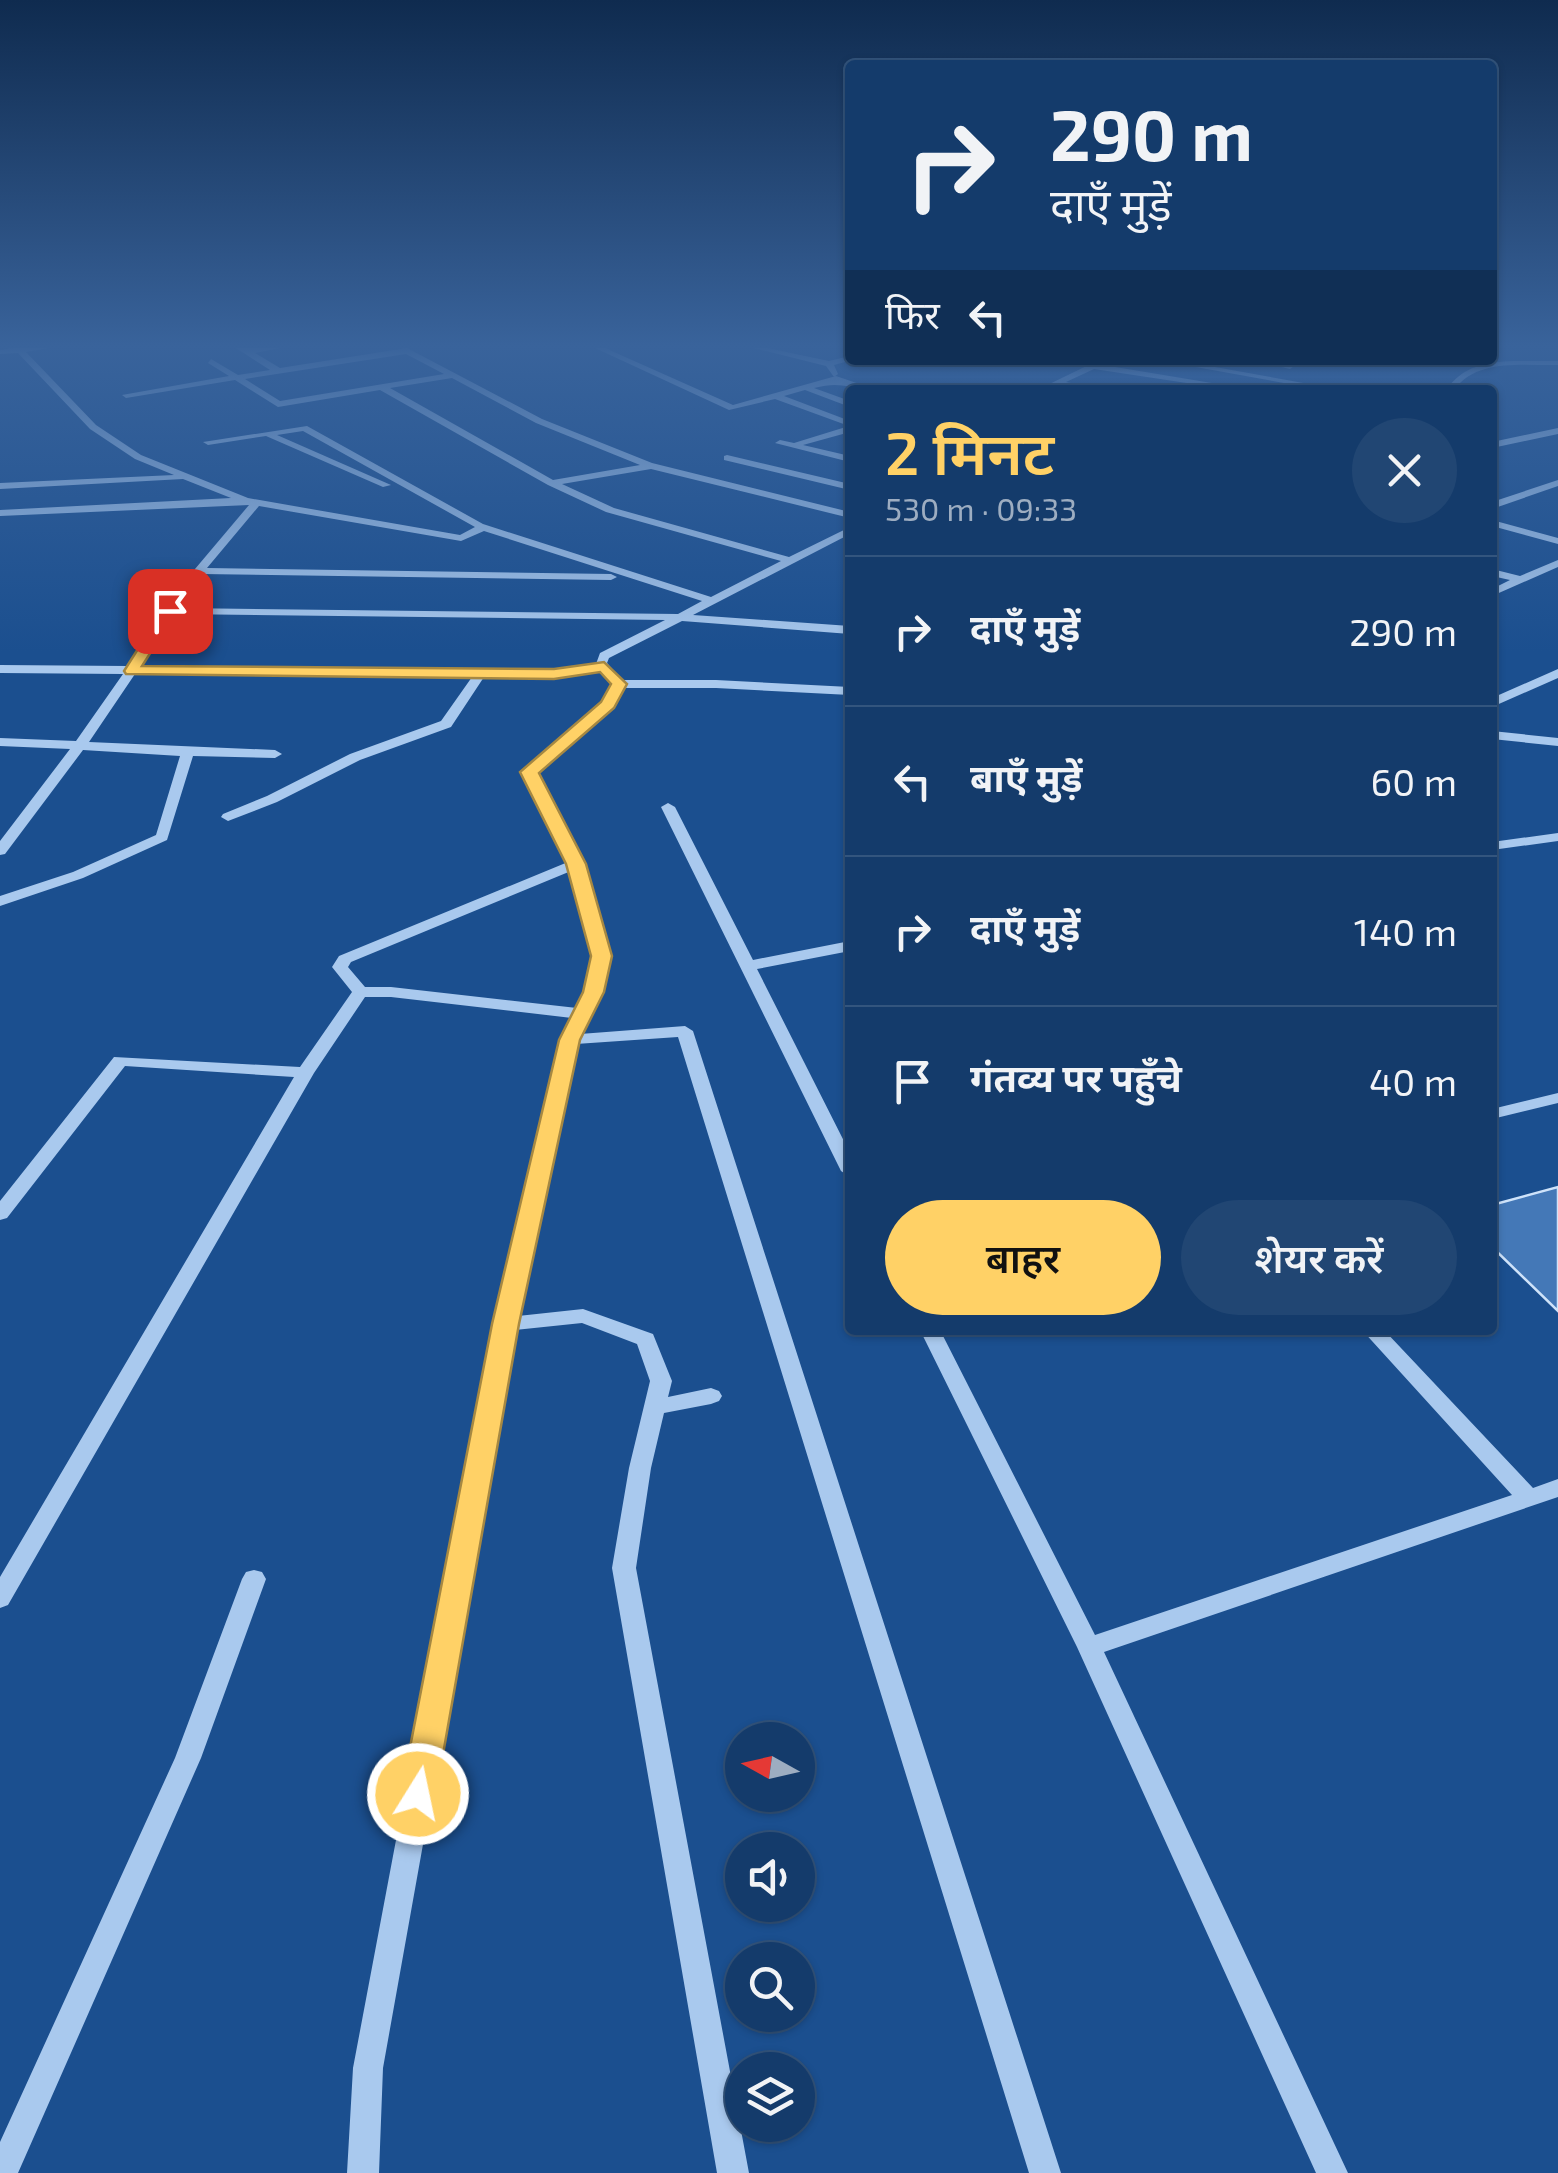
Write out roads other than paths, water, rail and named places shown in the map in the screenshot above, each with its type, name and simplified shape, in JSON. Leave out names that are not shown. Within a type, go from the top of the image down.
[{"type":"street","points":[[127,449],[251,502],[461,538],[481,526]]},
{"type":"street","points":[[303,449],[481,526],[710,600]]},
{"type":"street","points":[[343,449],[481,526]]},
{"type":"street","points":[[491,449],[551,484],[610,510],[789,560]]},
{"type":"street","points":[[610,449],[651,466],[845,514]]},
{"type":"street","points":[[808,449],[845,457]]},
{"type":"street","points":[[726,458],[845,485]]},
{"type":"street","points":[[551,484],[651,466]]},
{"type":"street","points":[[0,486],[189,478]]},
{"type":"street","points":[[1497,504],[1558,483]]},
{"type":"street","points":[[0,512],[251,502]]},
{"type":"street","points":[[0,851],[82,744],[170,611],[251,502]]},
{"type":"street","points":[[1497,524],[1558,540]]},
{"type":"street","points":[[845,532],[678,616],[604,656],[601,663],[619,684],[845,691]]},
{"type":"street","points":[[1497,591],[1558,563]]},
{"type":"street","points":[[198,571],[632,577]]},
{"type":"street","points":[[1497,573],[1521,580]]},
{"type":"street","points":[[170,611],[678,616],[845,628]]},
{"type":"street","points":[[0,669],[554,674],[604,667]]},
{"type":"street","points":[[228,817],[354,757],[446,724],[481,673]]},
{"type":"street","points":[[1497,701],[1558,673]]},
{"type":"street","points":[[363,2173],[368,2068],[505,1324],[570,1040],[594,992],[602,956],[576,864],[529,772],[608,704],[619,684]]},
{"type":"street","points":[[1497,736],[1558,742]]},
{"type":"street","points":[[0,742],[82,744],[187,755],[275,754]]},
{"type":"street","points":[[0,900],[78,875],[162,836],[187,755]]},
{"type":"street","points":[[668,808],[845,1161]]},
{"type":"street","points":[[1497,845],[1558,837]]},
{"type":"street","points":[[360,992],[340,967],[345,959],[576,864]]},
{"type":"street","points":[[747,966],[845,947]]},
{"type":"street","points":[[360,992],[391,992],[582,1014]]},
{"type":"street","points":[[0,1598],[305,1073],[360,992]]},
{"type":"street","points":[[570,1040],[685,1030],[1045,2173]]},
{"type":"street","points":[[0,1214],[120,1061],[305,1073]]},
{"type":"street","points":[[1497,1113],[1558,1098]]},
{"type":"street","points":[[505,1324],[582,1316],[646,1339],[661,1381],[624,1568],[733,2173]]},
{"type":"street","points":[[933,1335],[1089,1646],[1332,2173]]},
{"type":"street","points":[[1377,1335],[1528,1497]]},
{"type":"street","points":[[655,1406],[711,1396]]},
{"type":"street","points":[[1089,1646],[1558,1488]]},
{"type":"street","points":[[2,2173],[188,1758],[254,1579]]}]
